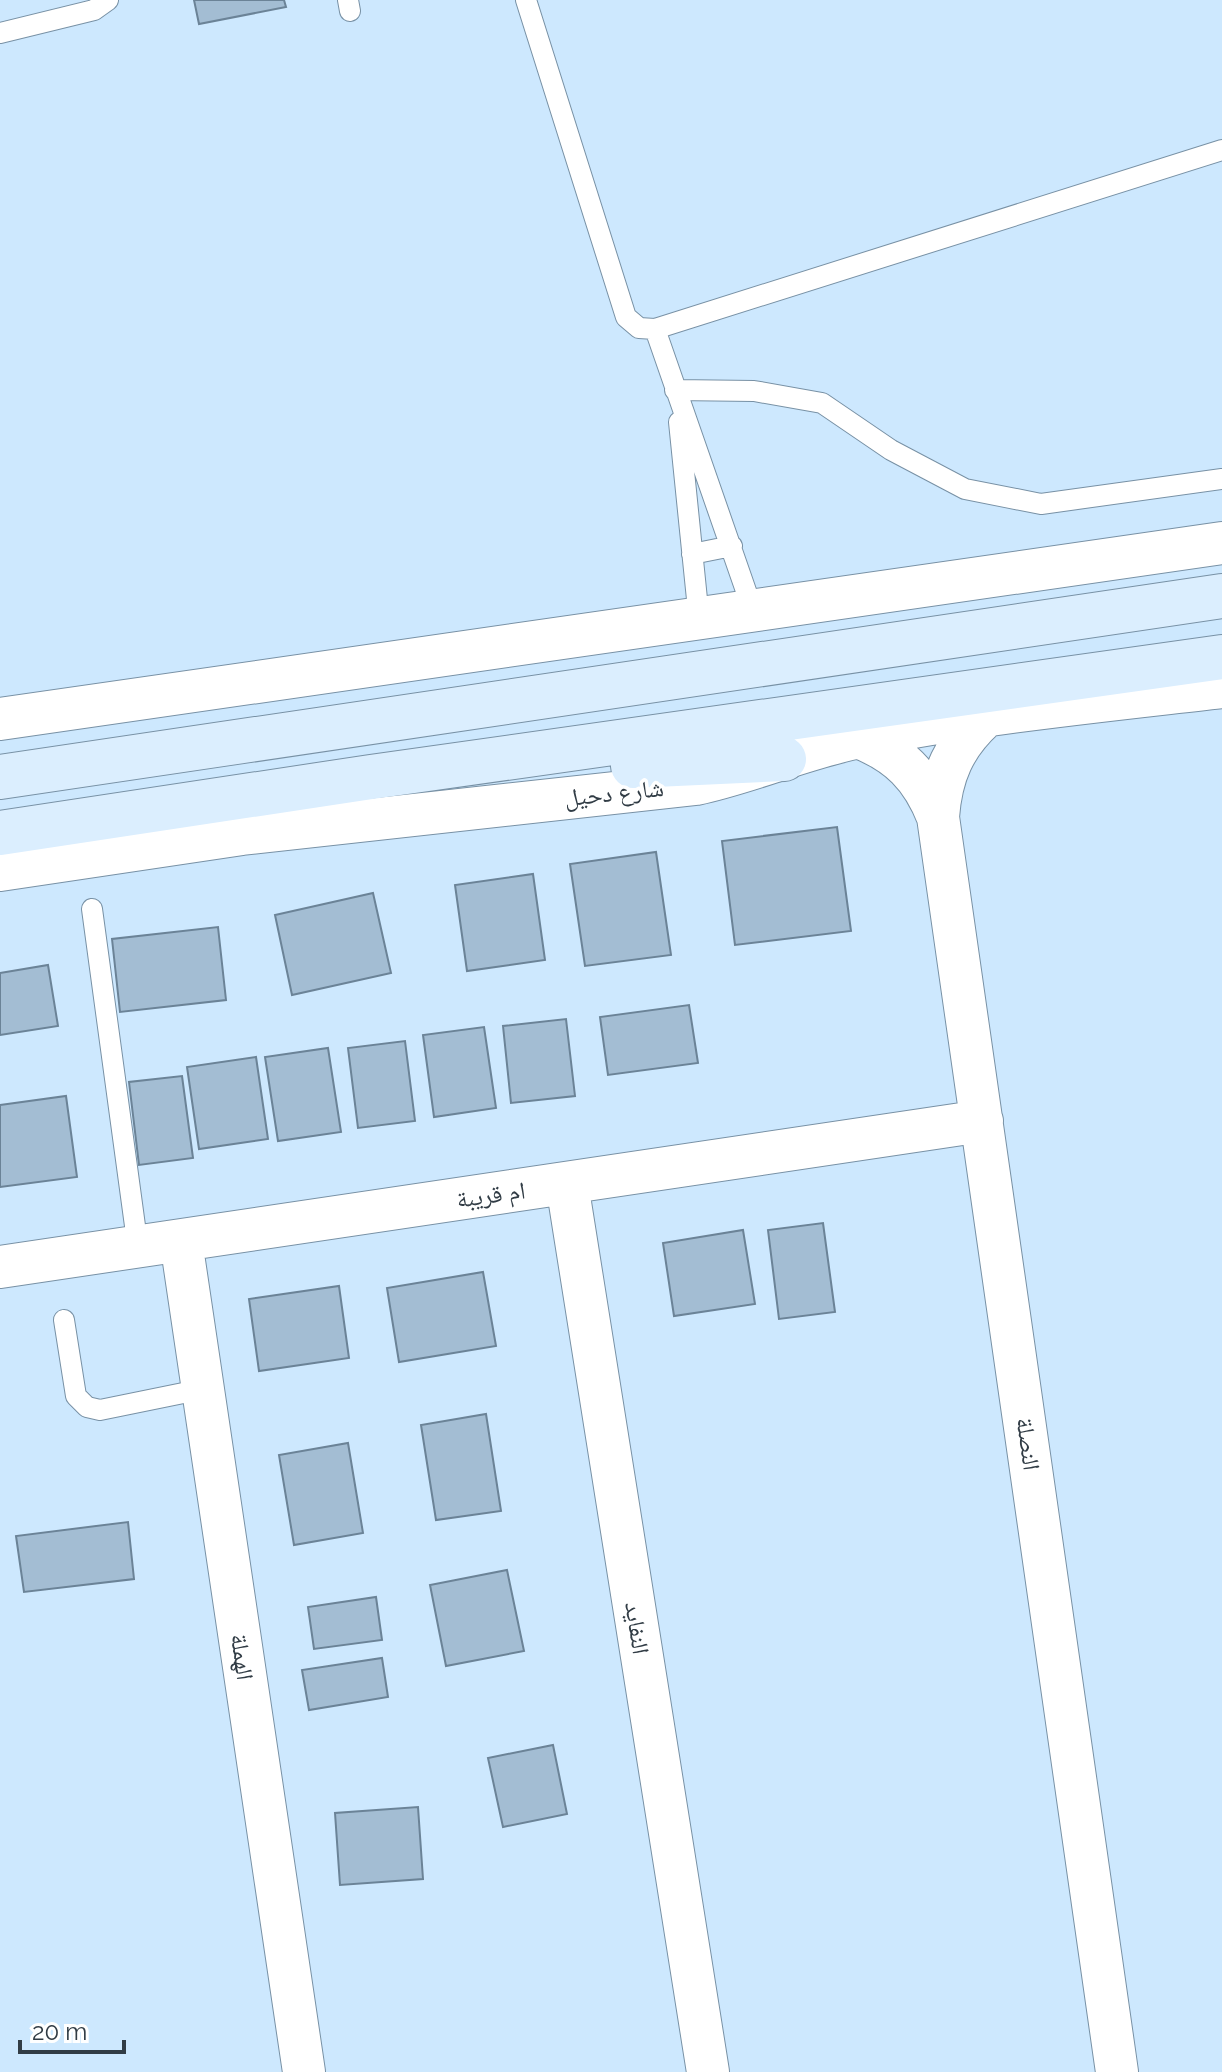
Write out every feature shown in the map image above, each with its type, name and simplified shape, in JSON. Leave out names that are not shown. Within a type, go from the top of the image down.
[{"type":"main road","points":[[0,777],[1222,596]]},
{"type":"main road","name":"شارع دحيل","points":[[0,833],[371,777],[1222,657]]},
{"type":"main road","points":[[371,777],[784,759]]},
{"type":"street","points":[[0,719],[1222,543]]},
{"type":"street","name":"شارع دحيل","points":[[0,870],[242,834],[696,784],[751,771],[858,737],[985,717],[1222,687]]},
{"type":"street","name":"النصلة","points":[[938,817],[945,771],[968,732],[985,717]]},
{"type":"street","name":"النصلة","points":[[858,737],[880,746],[917,775],[930,795],[938,817],[1117,2072]]},
{"type":"street","name":"ام قريبة","points":[[0,1267],[982,1121]]},
{"type":"street","name":"النفايد","points":[[567,1184],[708,2072]]},
{"type":"street","name":"الهملة","points":[[181,1241],[304,2072]]},
{"type":"lane","points":[[0,33],[94,10],[108,0]]},
{"type":"lane","points":[[526,0],[626,317],[639,328],[655,329],[1222,150]]},
{"type":"lane","points":[[655,329],[753,611]]},
{"type":"lane","points":[[675,390],[754,391],[822,403],[891,450],[965,489],[1041,504],[1222,479]]},
{"type":"lane","points":[[675,390],[699,619]]},
{"type":"lane","points":[[692,554],[732,546]]},
{"type":"lane","points":[[92,909],[138,1248]]},
{"type":"lane","points":[[64,1320],[76,1396],[87,1407],[100,1410],[203,1389]]},
{"type":"building","points":[[194,0],[284,0],[286,7],[199,24]]},
{"type":"building","points":[[837,827],[851,931],[735,945],[722,841]]},
{"type":"building","points":[[656,852],[671,955],[585,966],[570,864]]},
{"type":"building","points":[[533,874],[545,960],[467,971],[455,885]]},
{"type":"building","points":[[373,893],[391,973],[292,995],[275,915]]},
{"type":"building","points":[[218,927],[226,1000],[120,1012],[112,939]]},
{"type":"building","points":[[48,965],[58,1026],[0,1035],[0,973]]},
{"type":"building","points":[[689,1005],[698,1063],[608,1075],[600,1017]]},
{"type":"building","points":[[566,1019],[575,1096],[511,1103],[503,1026]]},
{"type":"building","points":[[484,1027],[496,1108],[434,1117],[423,1035]]},
{"type":"building","points":[[405,1041],[415,1121],[358,1128],[348,1048]]},
{"type":"building","points":[[328,1048],[341,1132],[278,1141],[265,1057]]},
{"type":"building","points":[[256,1057],[268,1139],[199,1149],[187,1067]]},
{"type":"building","points":[[182,1076],[193,1158],[139,1165],[129,1082]]},
{"type":"building","points":[[66,1096],[77,1177],[0,1187],[0,1105]]},
{"type":"building","points":[[823,1223],[835,1312],[779,1319],[768,1230]]},
{"type":"building","points":[[743,1230],[755,1304],[674,1316],[663,1243]]},
{"type":"building","points":[[483,1272],[496,1346],[399,1362],[387,1288]]},
{"type":"building","points":[[339,1286],[349,1358],[259,1371],[249,1299]]},
{"type":"building","points":[[486,1414],[501,1511],[436,1520],[421,1425]]},
{"type":"building","points":[[348,1443],[363,1533],[294,1545],[279,1455]]},
{"type":"building","points":[[128,1522],[134,1579],[24,1592],[16,1536]]},
{"type":"building","points":[[507,1570],[524,1651],[446,1666],[430,1585]]},
{"type":"building","points":[[376,1597],[382,1640],[314,1649],[308,1607]]},
{"type":"building","points":[[382,1658],[388,1697],[309,1710],[302,1670]]},
{"type":"building","points":[[553,1745],[567,1814],[503,1827],[488,1758]]},
{"type":"building","points":[[418,1807],[423,1879],[340,1885],[335,1813]]}]
